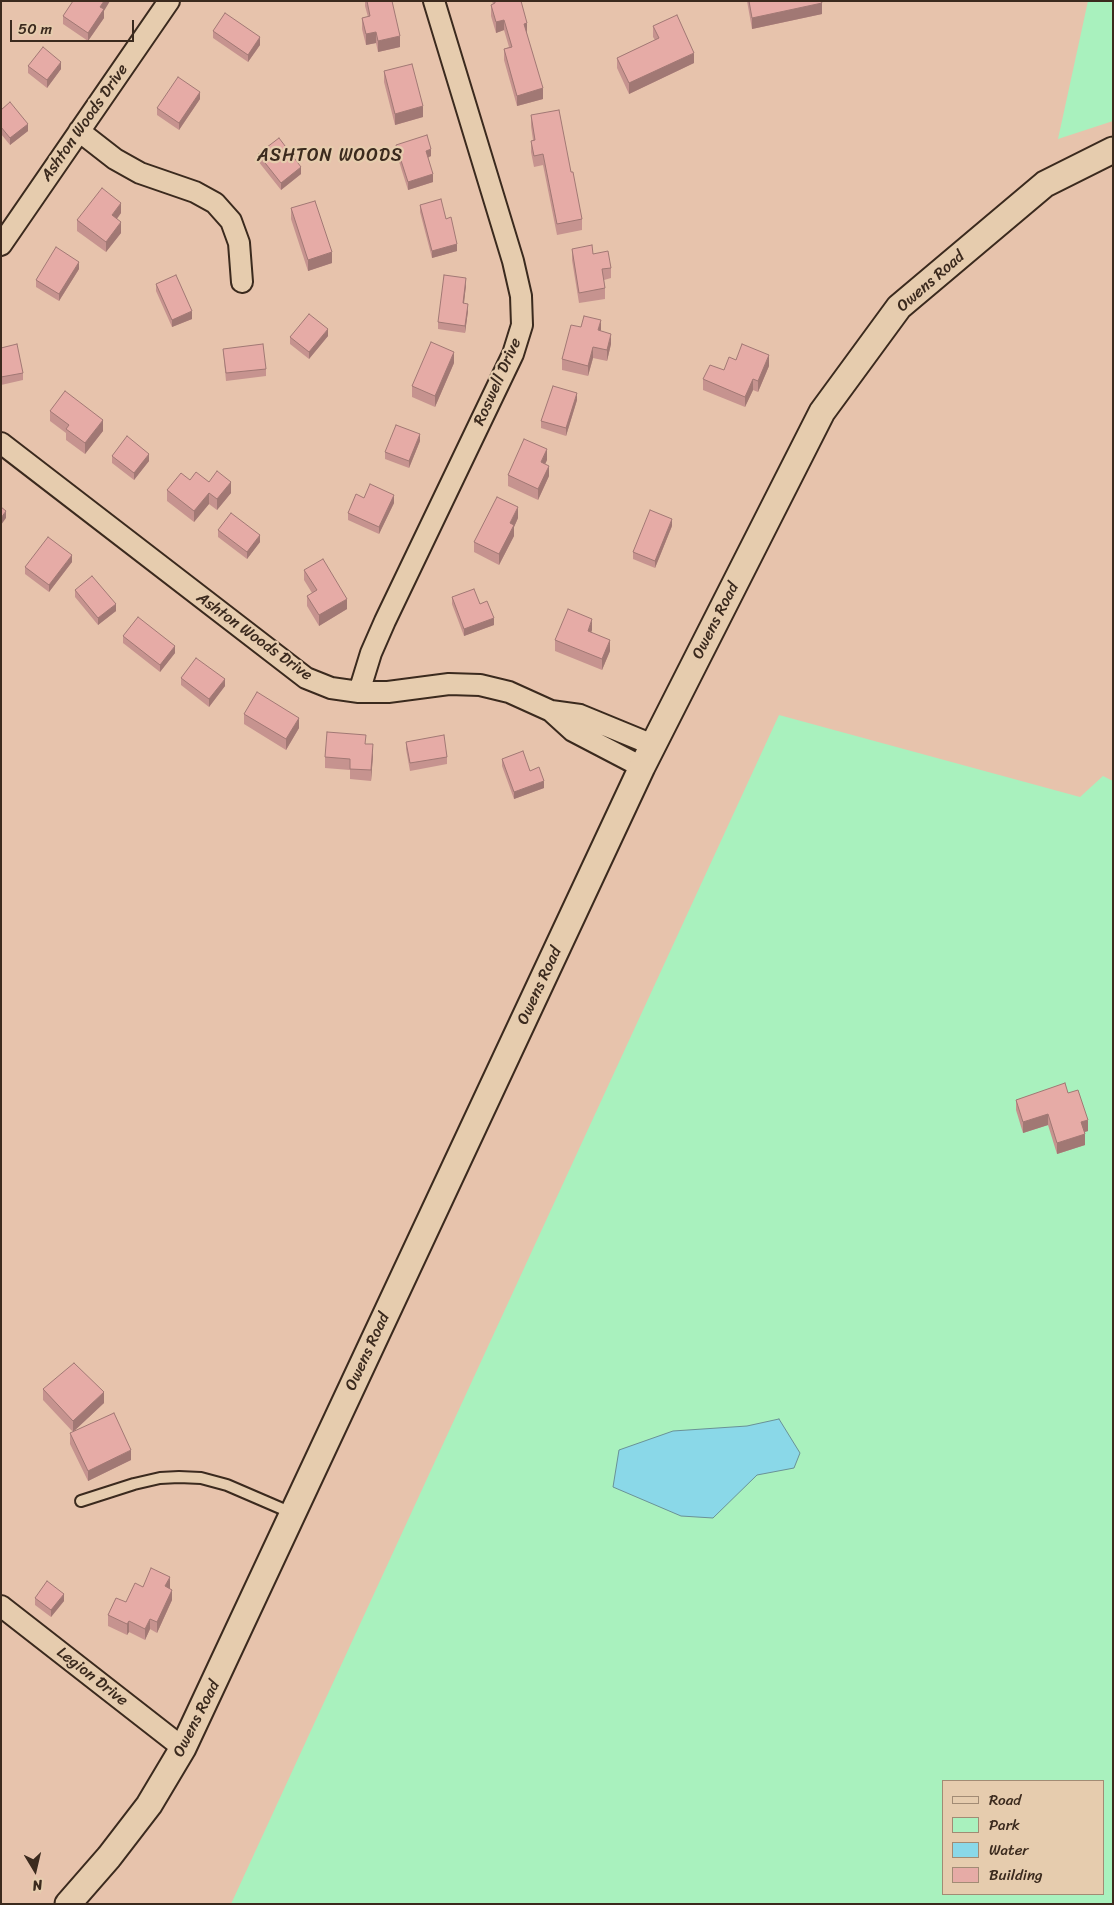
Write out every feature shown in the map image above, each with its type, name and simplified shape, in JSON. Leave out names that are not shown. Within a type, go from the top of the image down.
[{"type":"street","name":"Ashton Woods Drive","points":[[1,244],[169,1]]},
{"type":"street","name":"Roswell Drive","points":[[359,692],[371,653],[513,354],[522,325],[522,296],[513,261],[434,1]]},
{"type":"street","points":[[79,131],[115,158],[140,173],[195,192],[215,203],[232,221],[239,243],[242,282]]},
{"type":"street","name":"Owens Road","points":[[68,1904],[109,1857],[149,1805],[184,1748],[642,767],[822,412],[899,307],[1045,184],[1113,150]]},
{"type":"street","name":"Ashton Woods Drive","points":[[1,443],[306,678],[331,688],[359,692],[388,692],[449,684],[480,685],[510,692],[551,711],[580,715],[653,745]]},
{"type":"street","name":"Ashton Woods Drive","points":[[551,711],[573,731],[642,767]]},
{"type":"street","name":"Legion Drive","points":[[1,1606],[184,1748]]},
{"type":"lane","points":[[81,1501],[134,1484],[160,1478],[200,1478],[227,1485],[293,1514]]},
{"type":"green space","points":[[1088,1],[1113,1],[1113,121],[1058,139]]},
{"type":"green space","points":[[779,715],[1080,797],[1103,776],[1113,781],[1113,1904],[231,1904]]},
{"type":"water","points":[[779,1419],[800,1453],[794,1468],[757,1475],[713,1518],[681,1516],[613,1487],[619,1450],[673,1431],[747,1426]]},
{"type":"building","points":[[73,1],[104,1],[100,7],[104,9],[88,33],[63,16]]},
{"type":"building","points":[[367,1],[392,1],[400,36],[378,41],[376,32],[366,34],[362,18],[370,16]]},
{"type":"building","points":[[495,1],[521,1],[527,23],[524,24],[543,88],[517,96],[504,49],[512,47],[504,20],[496,22],[491,5]]},
{"type":"building","points":[[749,1],[821,1],[822,3],[752,18]]},
{"type":"building","points":[[225,13],[260,37],[248,55],[213,31]]},
{"type":"building","points":[[677,15],[694,53],[629,83],[617,58],[659,38],[653,26]]},
{"type":"building","points":[[43,47],[61,62],[47,80],[28,66]]},
{"type":"building","points":[[412,64],[423,106],[395,114],[384,71]]},
{"type":"building","points":[[178,77],[200,92],[179,123],[157,108]]},
{"type":"building","points":[[10,102],[28,124],[10,138],[1,127],[1,110]]},
{"type":"building","points":[[559,110],[582,219],[557,224],[543,154],[534,156],[531,141],[535,140],[531,115]]},
{"type":"building","points":[[427,135],[431,149],[426,151],[433,174],[408,182],[396,145]]},
{"type":"building","points":[[279,138],[301,167],[281,183],[258,154]]},
{"type":"building","points":[[102,188],[121,203],[112,215],[121,222],[106,242],[77,220]]},
{"type":"building","points":[[441,199],[446,219],[451,217],[457,244],[432,251],[420,205]]},
{"type":"building","points":[[315,201],[332,252],[308,260],[291,208]]},
{"type":"building","points":[[592,245],[593,254],[608,251],[611,268],[602,269],[605,288],[579,293],[572,249]]},
{"type":"building","points":[[56,247],[79,262],[59,294],[36,280]]},
{"type":"building","points":[[176,275],[192,311],[172,320],[156,284]]},
{"type":"building","points":[[444,275],[466,278],[463,303],[468,304],[465,326],[438,322]]},
{"type":"building","points":[[309,314],[328,329],[309,352],[290,337]]},
{"type":"building","points":[[584,316],[601,320],[598,330],[611,334],[607,350],[593,347],[588,366],[562,359],[571,325],[581,327]]},
{"type":"building","points":[[431,342],[454,352],[435,396],[412,386]]},
{"type":"building","points":[[17,344],[23,373],[1,377],[1,348]]},
{"type":"building","points":[[263,344],[266,369],[226,373],[223,349]]},
{"type":"building","points":[[742,344],[769,355],[758,381],[753,379],[745,397],[703,379],[710,365],[724,370],[729,357],[736,360]]},
{"type":"building","points":[[553,386],[577,393],[566,428],[541,421]]},
{"type":"building","points":[[65,391],[103,420],[85,443],[66,429],[69,425],[50,411]]},
{"type":"building","points":[[396,425],[420,434],[409,461],[385,452]]},
{"type":"building","points":[[127,436],[149,454],[134,473],[112,456]]},
{"type":"building","points":[[524,439],[547,449],[541,462],[549,466],[538,489],[508,475]]},
{"type":"building","points":[[217,471],[231,482],[217,499],[209,493],[194,511],[167,490],[181,473],[190,480],[196,472],[209,482]]},
{"type":"building","points":[[370,484],[394,495],[379,527],[348,513],[356,494],[364,498]]},
{"type":"building","points":[[497,497],[518,507],[510,523],[514,525],[499,554],[474,542]]},
{"type":"building","points":[[1,507],[6,511],[1,518]]},
{"type":"building","points":[[650,510],[672,519],[655,561],[633,552]]},
{"type":"building","points":[[231,513],[260,535],[247,552],[218,530]]},
{"type":"building","points":[[48,537],[72,555],[49,585],[25,567]]},
{"type":"building","points":[[323,559],[347,599],[319,615],[307,596],[317,590],[304,570]]},
{"type":"building","points":[[92,576],[116,604],[98,618],[75,590]]},
{"type":"building","points":[[474,589],[480,604],[487,601],[494,618],[464,629],[452,597]]},
{"type":"building","points":[[568,609],[592,619],[588,631],[610,640],[602,659],[555,640]]},
{"type":"building","points":[[138,617],[175,646],[160,665],[123,636]]},
{"type":"building","points":[[196,658],[225,679],[209,699],[181,678]]},
{"type":"building","points":[[257,692],[299,718],[286,739],[244,714]]},
{"type":"building","points":[[327,732],[366,735],[365,744],[373,744],[371,770],[350,769],[350,759],[325,757]]},
{"type":"building","points":[[444,735],[447,757],[410,763],[406,742]]},
{"type":"building","points":[[523,751],[530,771],[539,767],[544,781],[514,792],[502,759]]},
{"type":"building","points":[[1065,1083],[1068,1093],[1078,1090],[1088,1120],[1081,1122],[1085,1134],[1057,1143],[1048,1114],[1023,1122],[1016,1100]]},
{"type":"building","points":[[74,1363],[104,1392],[73,1421],[43,1389]]},
{"type":"building","points":[[114,1413],[131,1450],[88,1471],[70,1433]]},
{"type":"building","points":[[151,1568],[170,1577],[165,1586],[172,1590],[157,1622],[150,1619],[145,1629],[129,1621],[127,1624],[108,1615],[116,1598],[126,1602],[135,1583],[143,1587]]},
{"type":"building","points":[[47,1581],[64,1594],[51,1610],[35,1598]]},
{"type":"district","name":"ASHTON WOODS","points":[[330,156]]}]
